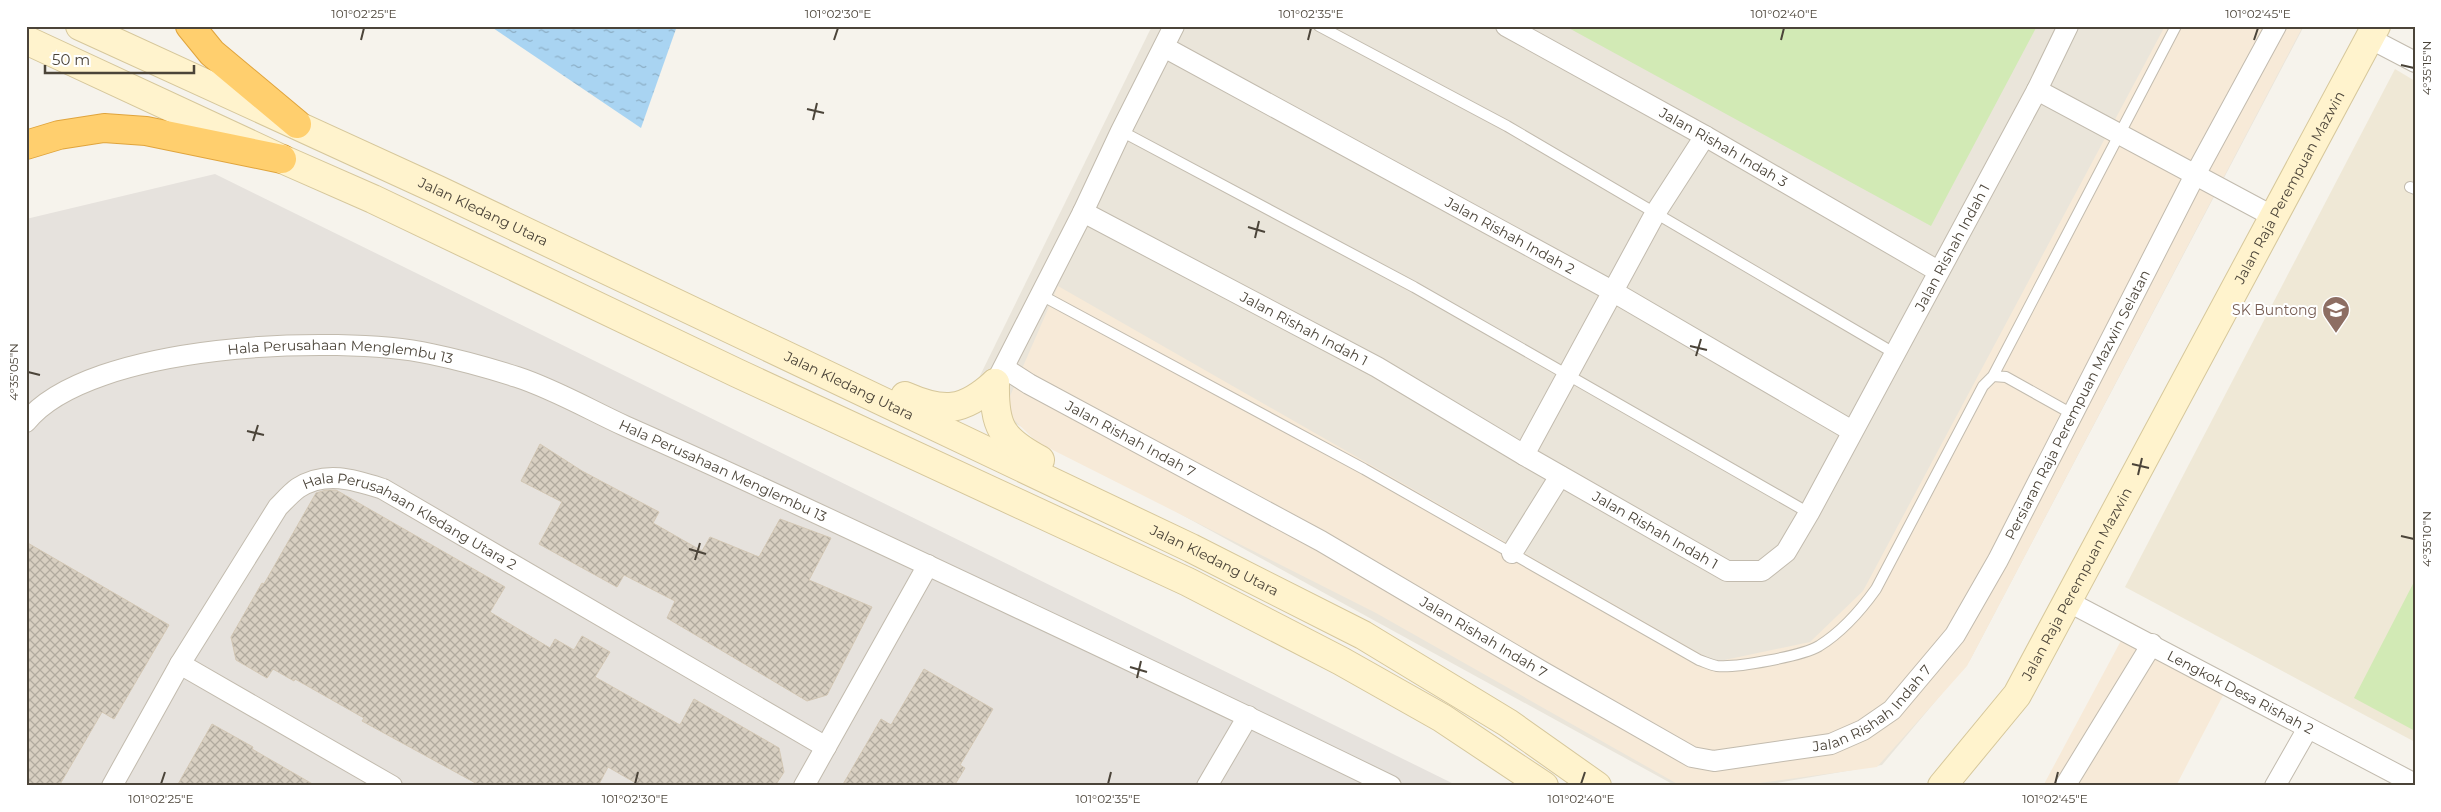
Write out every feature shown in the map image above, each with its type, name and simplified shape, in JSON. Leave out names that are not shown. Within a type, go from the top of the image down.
[{"type":"highway","points":[[190,26],[212,53],[298,124]]},
{"type":"highway","points":[[26,145],[59,136],[104,128],[146,131],[282,159]]},
{"type":"main road","name":"Jalan Kledang Utara","points":[[80,26],[298,124],[1191,548],[1363,635],[1508,723],[1597,786]]},
{"type":"main road","name":"Jalan Raja Perempuan Mazwin","points":[[1942,786],[2018,695],[2372,32]]},
{"type":"main road","points":[[26,40],[282,159],[373,198],[737,373],[1188,582],[1341,661],[1442,718],[1544,786]]},
{"type":"main road","points":[[652,292],[695,304],[749,323],[913,399],[938,407],[950,409],[960,407],[982,395],[1000,376]]},
{"type":"main road","points":[[1000,376],[995,410],[997,424],[1005,436],[1016,446],[1119,497],[1172,530],[1191,548]]},
{"type":"street","points":[[1000,376],[1174,26]]},
{"type":"street","name":"Jalan Rishah Indah 3","points":[[1506,26],[1705,136],[1938,271]]},
{"type":"street","name":"Jalan Rishah Indah 1","points":[[1083,212],[1377,367],[1524,455],[1726,571],[1762,571],[1786,552],[1809,513],[2037,90],[2068,26]]},
{"type":"street","name":"Persiaran Raja Perempuan Mazwin Selatan","points":[[1955,635],[1998,560],[2074,416],[2196,173],[2276,26]]},
{"type":"street","points":[[2372,32],[2415,62]]},
{"type":"street","name":"Jalan Rishah Indah 2","points":[[1164,47],[1612,291],[1852,431]]},
{"type":"street","points":[[2037,90],[2196,173],[2274,217]]},
{"type":"street","points":[[1524,455],[1656,212],[1705,136]]},
{"type":"street","name":"Hala Perusahaan Menglembu 13","points":[[26,422],[36,410],[80,384],[139,364],[215,351],[288,346],[363,347],[429,353],[520,378],[928,565],[1248,716],[1391,786]]},
{"type":"street","name":"Jalan Rishah Indah 7","points":[[1000,376],[1029,384],[1321,540],[1543,672],[1692,757],[1714,761],[1831,744],[1863,730],[1892,710],[1955,635]]},
{"type":"street","points":[[1512,554],[1560,476]]},
{"type":"street","name":"Hala Perusahaan Kledang Utara 2","points":[[112,786],[180,664],[278,507],[298,488],[324,478],[350,478],[383,489],[826,747]]},
{"type":"street","points":[[804,786],[928,565]]},
{"type":"street","name":"Lengkok Desa Rishah 2","points":[[2067,601],[2152,644],[2415,784]]},
{"type":"street","points":[[2065,786],[2152,644]]},
{"type":"street","points":[[180,664],[392,786]]},
{"type":"street","points":[[1206,786],[1248,716]]},
{"type":"street","points":[[2275,786],[2308,728]]},
{"type":"lane","points":[[1319,26],[1507,126],[1894,353]]},
{"type":"lane","points":[[1040,295],[1364,469],[1691,655],[1716,666],[1731,666],[1804,653],[1819,646],[1834,634],[1865,604],[1876,589],[1983,386],[1993,376],[2176,26]]},
{"type":"lane","points":[[1121,131],[1414,287],[1809,513]]},
{"type":"lane","points":[[1993,376],[2006,377],[2074,416]]},
{"type":"shaded area","points":[[1152,26],[2304,26],[1970,660],[1882,765],[1759,786],[1676,786],[969,398]]},
{"type":"shaded area","points":[[2165,26],[2303,26],[1967,666],[1877,767],[1737,786],[1681,786],[1376,613],[1037,442],[1004,410],[1058,286],[1715,662],[1810,642],[1863,591]]},
{"type":"shaded area","name":"SK Buntong","points":[[2395,69],[2415,81],[2415,742],[2125,587]]},
{"type":"shaded area","points":[[215,174],[1458,786],[26,786],[26,219]]},
{"type":"shaded area","points":[[2131,622],[2232,678],[2176,786],[2043,786]]},
{"type":"green space","points":[[1565,26],[2037,26],[1931,226]]},
{"type":"green space","points":[[2415,580],[2415,731],[2354,698]]},
{"type":"water","points":[[490,26],[677,26],[641,128]]},
{"type":"building","points":[[540,444],[582,471],[659,512],[653,523],[702,551],[710,537],[759,557],[780,519],[831,538],[809,580],[872,607],[827,695],[807,701],[667,618],[675,601],[624,575],[617,587],[539,544],[562,502],[521,481]]},
{"type":"building","points":[[336,490],[505,587],[490,612],[550,648],[555,639],[574,650],[582,636],[610,652],[595,677],[680,725],[694,699],[779,748],[784,772],[775,786],[641,786],[608,767],[598,786],[481,786],[362,721],[364,718],[295,679],[294,681],[273,669],[267,678],[236,660],[231,637],[316,493]]},
{"type":"building","points":[[26,542],[169,625],[114,719],[102,712],[59,786],[26,786]]},
{"type":"building","points":[[924,669],[993,709],[960,765],[965,768],[954,786],[842,786],[881,719],[891,725]]},
{"type":"building","points":[[212,724],[253,747],[252,749],[316,786],[177,786]]},
{"type":"place","name":"SK Buntong","points":[[2336,334]]}]
